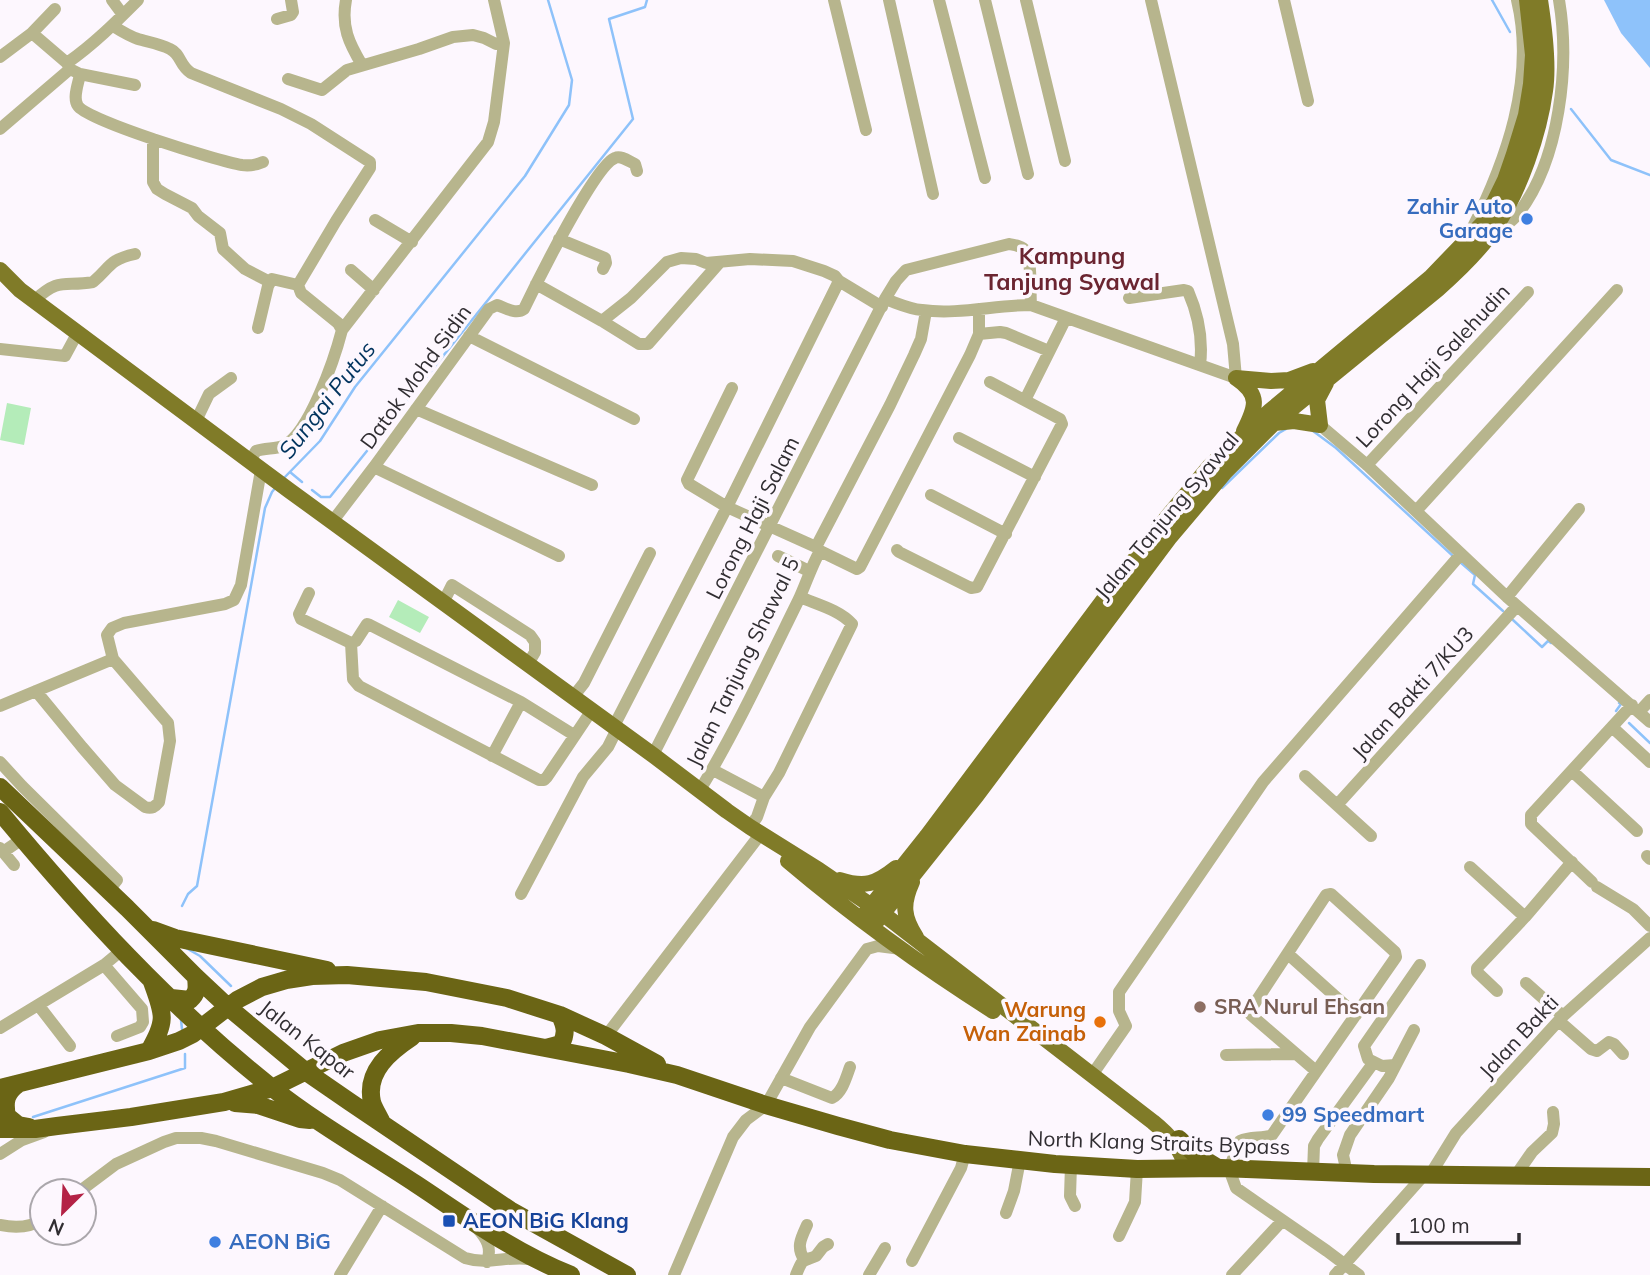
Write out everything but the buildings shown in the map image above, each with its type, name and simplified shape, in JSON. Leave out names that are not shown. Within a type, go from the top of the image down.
[{"type":"highway","name":"Jalan Kapar","points":[[0,787],[228,1007],[305,1070],[510,1210],[627,1275]]},
{"type":"highway","points":[[0,812],[57,881],[122,950],[201,1028],[272,1088],[506,1242],[571,1275]]},
{"type":"highway","points":[[147,927],[175,938],[347,975]]},
{"type":"highway","name":"North Klang Straits Bypass","points":[[0,1088],[179,1041],[193,1034],[237,1000],[286,980],[347,975],[426,982],[507,998],[560,1015],[606,1036],[677,1075]]},
{"type":"highway","points":[[149,1051],[159,1034],[163,1016],[150,977]]},
{"type":"highway","points":[[172,998],[190,1000],[197,990],[196,977]]},
{"type":"highway","points":[[546,1048],[561,1044],[565,1037],[565,1026],[560,1015]]},
{"type":"highway","points":[[382,1124],[372,1101],[373,1079],[385,1057],[418,1033]]},
{"type":"highway","name":"North Klang Straits Bypass","points":[[0,1129],[35,1129],[224,1102],[272,1088],[343,1053],[380,1040],[418,1033],[451,1033],[482,1036],[629,1063],[677,1075],[766,1105],[878,1137],[965,1154],[1138,1169],[1650,1177]]},
{"type":"highway","points":[[18,1084],[5,1098],[7,1116],[18,1125],[35,1129]]},
{"type":"highway","points":[[320,1121],[311,1107],[312,1098],[316,1094],[323,1092],[350,1102]]},
{"type":"highway","points":[[224,1102],[258,1105],[300,1119],[320,1121]]},
{"type":"highway","points":[[1175,1138],[1195,1154],[1224,1169]]},
{"type":"highway","points":[[1167,1168],[1173,1156],[1175,1138]]},
{"type":"main road","name":"Jalan Tanjung Syawal","points":[[872,917],[1169,515],[1210,466],[1270,411],[1325,374],[1438,289],[1471,246],[1495,227],[1531,85],[1533,55],[1527,0]]},
{"type":"main road","name":"Jalan Tanjung Syawal","points":[[1503,198],[1527,158],[1546,89],[1544,27],[1540,0]]},
{"type":"main road","points":[[0,270],[20,290],[290,491],[700,790],[837,900],[921,945],[1175,1138],[1188,1168]]},
{"type":"main road","points":[[1237,378],[1271,381],[1325,374],[1317,400],[1320,425],[1294,421],[1274,423]]},
{"type":"main road","name":"Jalan Tanjung Syawal","points":[[914,862],[977,795],[1170,537],[1226,472],[1325,374]]},
{"type":"main road","points":[[1237,378],[1252,393],[1255,404],[1237,442]]},
{"type":"main road","points":[[754,832],[819,870],[856,886],[872,883],[914,862]]},
{"type":"main road","points":[[914,862],[904,904],[906,919],[921,945]]},
{"type":"main road","points":[[819,870],[872,917],[901,949],[1087,1071]]},
{"type":"street","points":[[112,0],[123,15]]},
{"type":"street","points":[[0,129],[73,68],[89,47],[138,0]]},
{"type":"street","points":[[277,19],[291,15],[291,0]]},
{"type":"street","points":[[346,0],[344,23],[349,41],[362,65]]},
{"type":"street","points":[[36,691],[115,785],[145,807],[155,807],[159,802],[170,741],[168,723],[113,659],[107,635],[111,628],[124,623],[234,600],[241,585],[261,469],[256,450],[283,447],[303,426],[334,361],[342,330],[488,142],[494,122],[504,43],[494,0]]},
{"type":"street","points":[[834,0],[866,130]]},
{"type":"street","points":[[889,0],[933,194]]},
{"type":"street","points":[[939,0],[985,178]]},
{"type":"street","points":[[985,0],[1028,174]]},
{"type":"street","points":[[1026,0],[1065,161]]},
{"type":"street","points":[[602,321],[631,298],[667,262],[688,257],[706,263],[750,259],[793,261],[835,276],[839,281],[884,303],[926,311],[1031,305],[1237,378],[1233,344],[1151,0]]},
{"type":"street","points":[[1284,0],[1308,102]]},
{"type":"street","points":[[1471,246],[1514,124],[1523,66],[1517,0]]},
{"type":"street","points":[[1471,246],[1517,216],[1542,171],[1552,138],[1562,82],[1564,54],[1559,0]]},
{"type":"street","points":[[0,57],[32,33],[55,9]]},
{"type":"street","points":[[113,26],[135,38],[170,49],[191,73],[281,109],[311,124],[370,162],[370,168],[298,285]]},
{"type":"street","points":[[32,33],[73,68],[135,85]]},
{"type":"street","points":[[288,79],[323,90],[342,72],[453,37],[473,35],[496,44],[504,43]]},
{"type":"street","points":[[73,68],[76,101],[80,108],[153,139],[240,165],[257,165],[263,162]]},
{"type":"street","points":[[153,139],[153,182],[165,194],[192,208],[220,233],[223,249],[245,269],[270,282]]},
{"type":"street","name":"Datok Mohd Sidin","points":[[332,522],[489,309],[497,305],[521,311],[599,172],[614,158],[619,157],[635,164],[637,171]]},
{"type":"street","points":[[375,220],[412,242]]},
{"type":"street","points":[[559,239],[606,258],[603,269]]},
{"type":"street","name":"Lorong Haji Salam","points":[[653,755],[896,281],[906,270],[1009,244],[1026,251],[1031,305]]},
{"type":"street","points":[[35,300],[57,285],[93,282],[111,264],[124,256],[135,254]]},
{"type":"street","points":[[536,284],[639,344],[648,344],[720,262]]},
{"type":"street","points":[[351,270],[374,290]]},
{"type":"street","points":[[258,328],[270,282],[274,279],[298,285]]},
{"type":"street","points":[[522,894],[583,777],[608,747],[839,281]]},
{"type":"street","points":[[298,285],[301,293],[338,323],[342,330]]},
{"type":"street","points":[[1416,511],[1617,290]]},
{"type":"street","points":[[1129,298],[1188,291],[1202,344],[1200,365]]},
{"type":"street","name":"Lorong Haji Salehudin","points":[[1367,466],[1528,292]]},
{"type":"street","points":[[732,388],[687,481],[692,487],[727,507],[853,568],[860,567],[979,334],[979,309]]},
{"type":"street","name":"Jalan Tanjung Shawal 5","points":[[700,790],[713,770],[800,597],[818,549],[914,355],[921,339],[926,311]]},
{"type":"street","points":[[1025,400],[1066,318]]},
{"type":"street","points":[[0,349],[65,356],[78,332]]},
{"type":"street","points":[[979,334],[1006,333],[1049,351]]},
{"type":"street","points":[[470,336],[634,419]]},
{"type":"street","points":[[196,421],[209,394],[231,378]]},
{"type":"street","points":[[897,550],[977,587],[1062,421],[990,382]]},
{"type":"street","points":[[416,409],[592,485]]},
{"type":"street","points":[[1320,425],[1512,602],[1650,722]]},
{"type":"street","points":[[959,438],[1035,477]]},
{"type":"street","points":[[374,467],[559,556]]},
{"type":"street","points":[[931,495],[1006,534]]},
{"type":"street","name":"Jalan Bakti 7/KU3","points":[[1338,805],[1512,602],[1580,509]]},
{"type":"street","points":[[573,696],[584,683],[650,553]]},
{"type":"street","points":[[1087,1071],[1126,1026],[1119,1010],[1118,992],[1263,782],[1461,554]]},
{"type":"street","points":[[778,556],[809,571]]},
{"type":"street","points":[[443,603],[452,585],[530,635],[535,642],[536,652],[527,664]]},
{"type":"street","points":[[309,593],[299,614],[300,619],[351,643]]},
{"type":"street","points":[[606,1036],[754,832],[764,797],[779,773],[851,628],[850,620],[800,597]]},
{"type":"street","points":[[351,643],[356,641],[367,624],[370,625],[521,702],[574,735]]},
{"type":"street","points":[[351,643],[353,679],[359,686],[539,780],[544,780],[592,710]]},
{"type":"street","points":[[0,706],[113,659]]},
{"type":"street","points":[[1650,700],[1612,727],[1531,815],[1531,824],[1595,885],[1633,909],[1650,926]]},
{"type":"street","points":[[492,757],[521,702]]},
{"type":"street","points":[[1612,727],[1650,762]]},
{"type":"street","points":[[0,762],[117,880],[109,890]]},
{"type":"street","points":[[713,770],[764,797]]},
{"type":"street","points":[[1572,771],[1637,831]]},
{"type":"street","points":[[1305,776],[1371,836]]},
{"type":"street","points":[[14,865],[1,850],[22,839]]},
{"type":"street","points":[[1497,991],[1477,972],[1477,968],[1572,862]]},
{"type":"street","points":[[1470,867],[1525,917]]},
{"type":"street","points":[[1316,1072],[1251,1015],[1251,1009],[1326,895],[1331,894],[1395,952],[1396,957],[1356,1015],[1272,1135],[1240,1141],[1224,1169],[1236,1188],[1359,1275]]},
{"type":"street","points":[[674,1275],[728,1145],[746,1119],[766,1105],[810,1027],[867,949],[862,926],[837,900]]},
{"type":"street","name":"Jalan Bakti","points":[[1335,1275],[1427,1175],[1456,1133],[1561,1019],[1650,938]]},
{"type":"street","points":[[867,949],[878,946],[901,949]]},
{"type":"street","points":[[0,1028],[104,965],[122,950]]},
{"type":"street","points":[[1288,954],[1356,1015]]},
{"type":"street","points":[[1395,1065],[1382,1066],[1368,1059],[1364,1046],[1420,964]]},
{"type":"street","points":[[104,965],[142,1009],[140,1027],[117,1036]]},
{"type":"street","points":[[1526,983],[1591,1049],[1597,1051],[1609,1042],[1623,1054]]},
{"type":"street","points":[[39,1006],[70,1046]]},
{"type":"street","points":[[1347,1173],[1343,1156],[1350,1135],[1389,1078],[1414,1030]]},
{"type":"street","points":[[1226,1055],[1296,1054]]},
{"type":"street","points":[[1313,1172],[1314,1146],[1374,1062]]},
{"type":"street","points":[[781,1078],[832,1098],[839,1093],[850,1067]]},
{"type":"street","points":[[1516,1175],[1532,1152],[1552,1133],[1553,1112]]},
{"type":"street","points":[[0,1154],[22,1140],[57,1126]]},
{"type":"street","points":[[98,1178],[116,1164],[176,1138],[216,1141],[323,1172],[466,1258],[487,1262],[518,1258],[538,1260]]},
{"type":"street","points":[[912,1261],[961,1168],[965,1154]]},
{"type":"street","points":[[1006,1213],[1014,1191],[1020,1160]]},
{"type":"street","points":[[1071,1165],[1070,1196],[1075,1206]]},
{"type":"street","points":[[1119,1236],[1135,1202],[1138,1169]]},
{"type":"street","points":[[368,1198],[376,1223]]},
{"type":"street","points":[[347,1275],[385,1208]]},
{"type":"street","points":[[463,1214],[487,1240],[490,1254],[487,1262]]},
{"type":"street","points":[[340,1275],[376,1223],[390,1218],[403,1219]]},
{"type":"street","points":[[1232,1275],[1282,1221]]},
{"type":"street","points":[[0,1225],[28,1226]]},
{"type":"street","points":[[804,1259],[799,1247],[807,1226]]},
{"type":"street","points":[[796,1275],[804,1259],[816,1256],[828,1244]]},
{"type":"street","points":[[869,1275],[885,1248]]},
{"type":"green space","points":[[7,403],[31,408],[24,445],[0,440]]},
{"type":"green space","points":[[398,600],[429,617],[420,633],[389,617]]},
{"type":"water","points":[[1604,0],[1650,0],[1650,68],[1621,33]]},
{"type":"waterway","name":"Sungai Putus","points":[[283,479],[320,441],[355,387],[525,176],[569,105],[572,80],[548,0]]},
{"type":"waterway","points":[[312,490],[321,497],[330,497],[633,119],[609,19],[645,7],[647,0]]},
{"type":"waterway","points":[[1492,0],[1510,32]]},
{"type":"waterway","points":[[1571,109],[1611,160],[1650,175]]},
{"type":"waterway","points":[[1222,488],[1286,429]]},
{"type":"waterway","points":[[1313,431],[1336,448],[1453,556]]},
{"type":"waterway","points":[[290,472],[302,482]]},
{"type":"waterway","name":"Sungai Putus","points":[[182,906],[188,894],[197,886],[265,508],[276,487]]},
{"type":"waterway","points":[[1460,562],[1475,575],[1473,584],[1503,611]]},
{"type":"waterway","points":[[1513,620],[1542,647],[1548,641],[1551,643]]},
{"type":"waterway","points":[[1616,711],[1621,704],[1619,703]]},
{"type":"waterway","points":[[1629,723],[1650,743]]},
{"type":"waterway","points":[[186,948],[200,956],[231,986]]},
{"type":"waterway","points":[[181,1020],[182,1029]]},
{"type":"waterway","points":[[33,1117],[185,1068],[185,1054]]},
{"type":"place","name":"Zahir Auto Garage","points":[[1527,219]]},
{"type":"place","name":"SRA Nurul Ehsan","points":[[1200,1007]]},
{"type":"place","name":"Warung Wan Zainab","points":[[1100,1022]]},
{"type":"place","name":"99 Speedmart","points":[[1268,1115]]},
{"type":"place","name":"AEON BiG Klang","points":[[449,1221]]},
{"type":"place","name":"AEON BiG","points":[[215,1242]]},
{"type":"district","name":"Kampung Tanjung Syawal","points":[[1072,269]]}]
